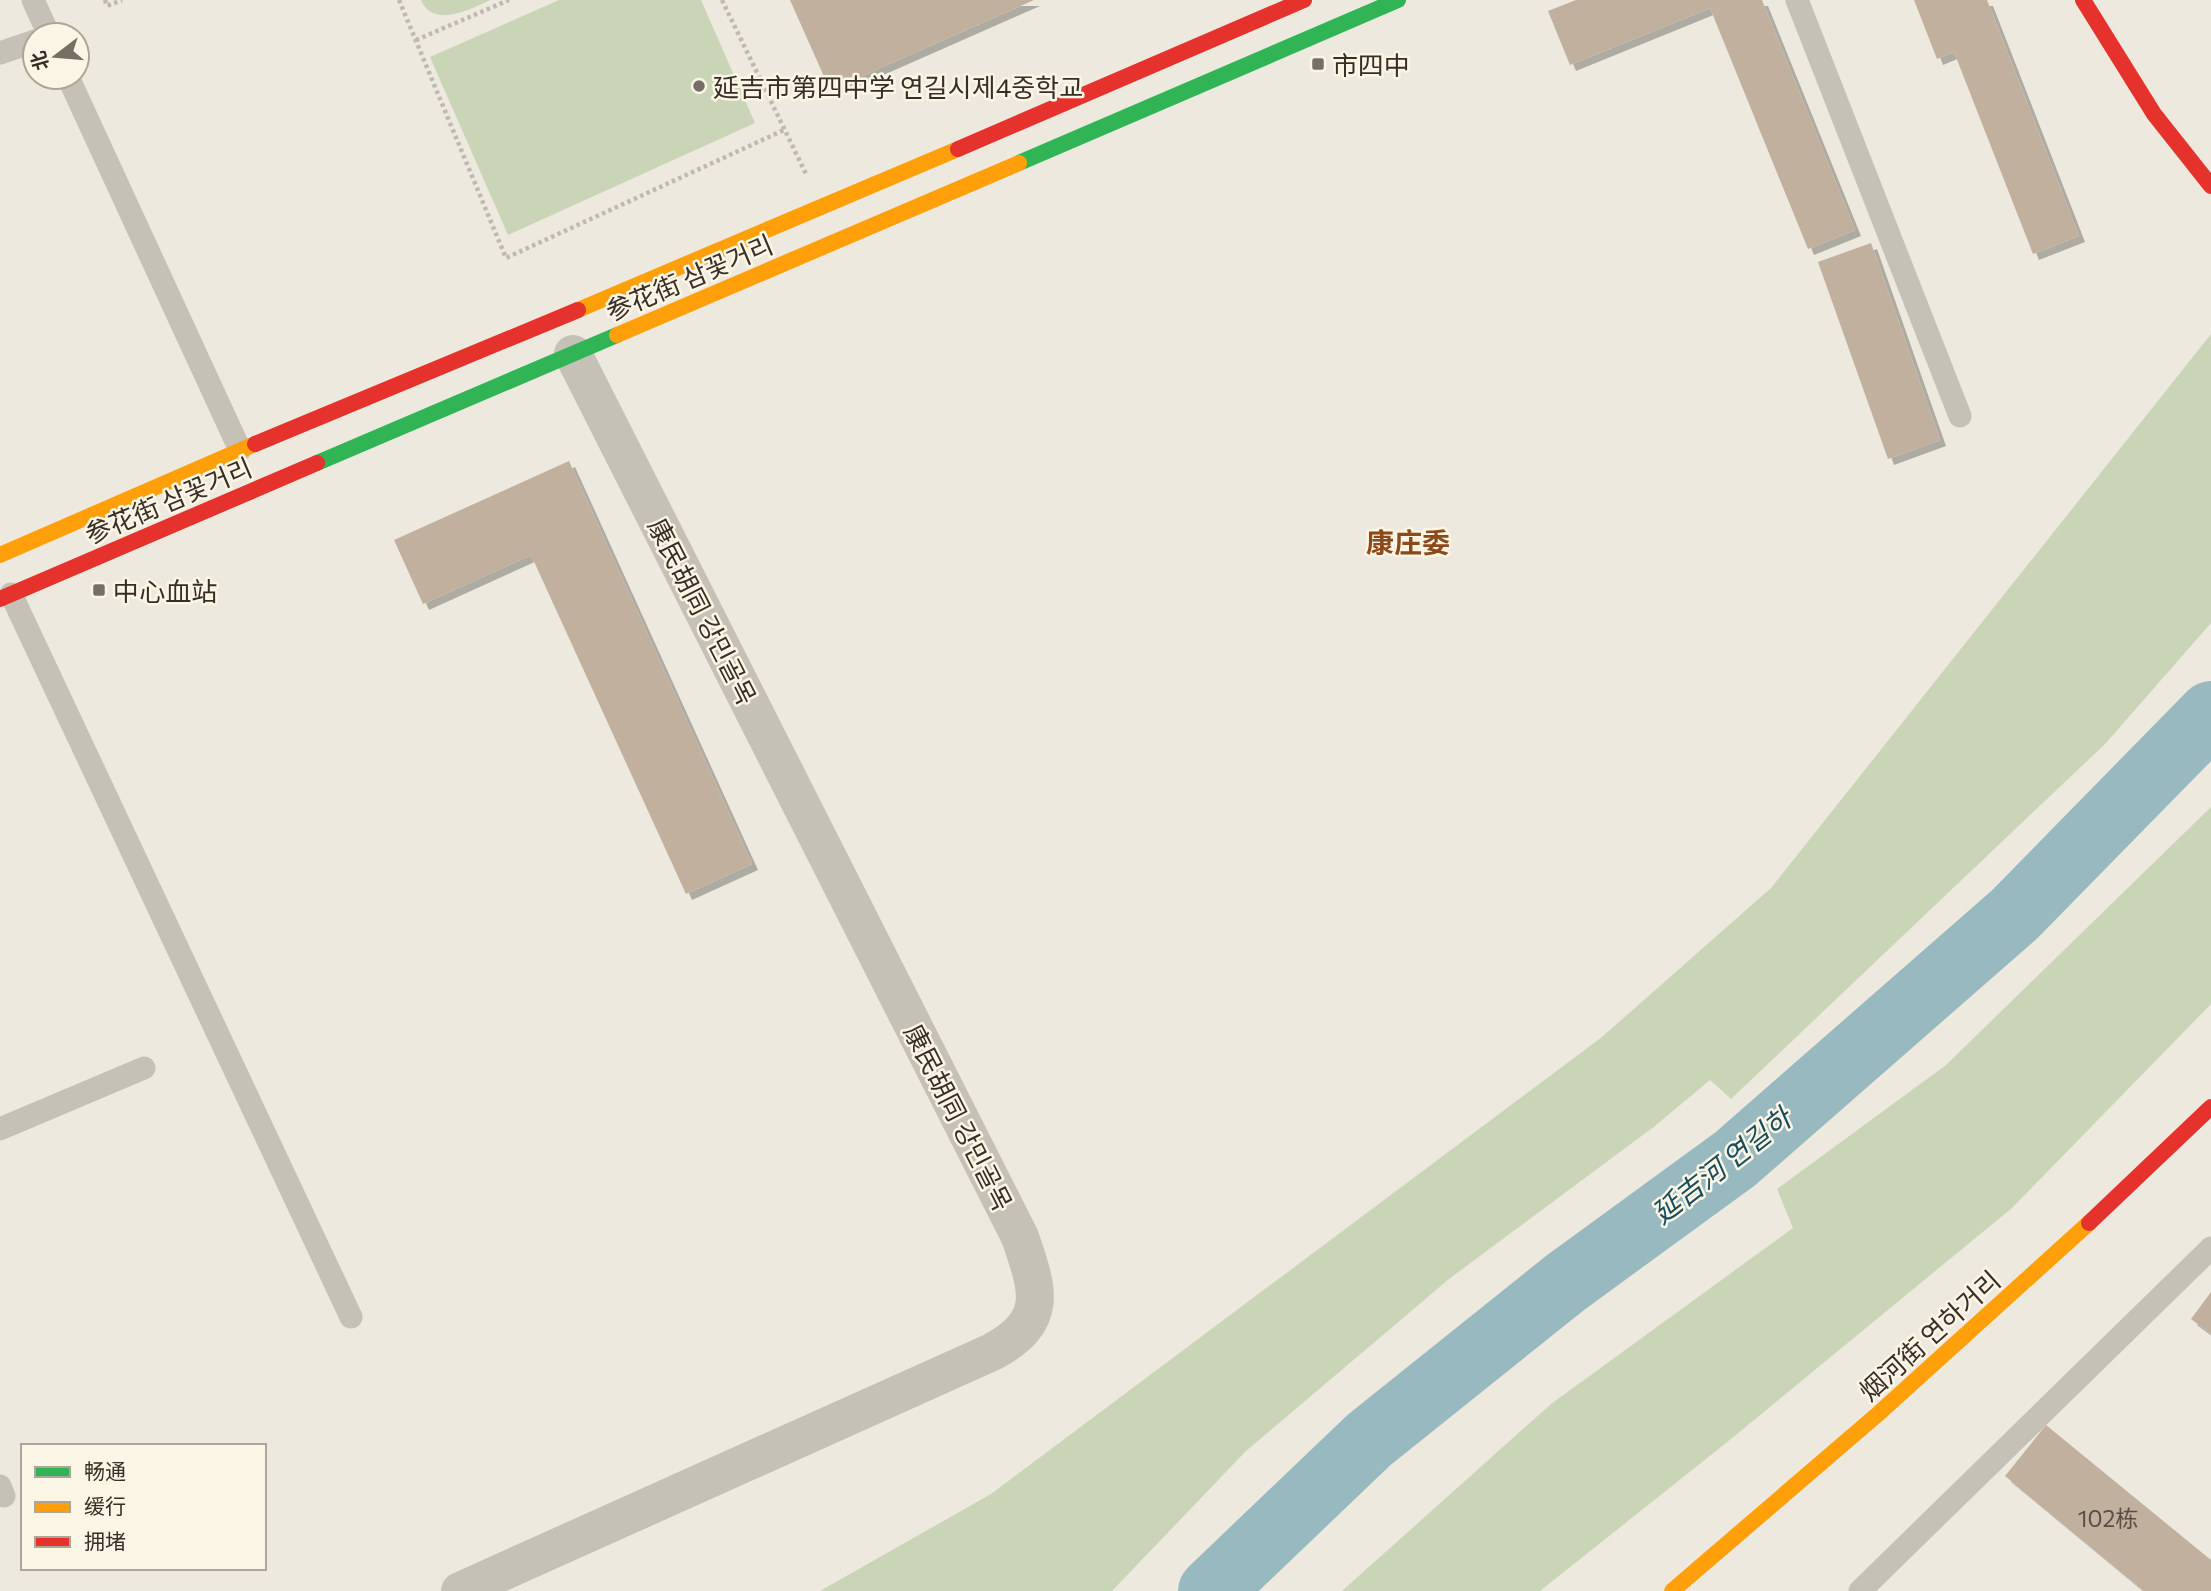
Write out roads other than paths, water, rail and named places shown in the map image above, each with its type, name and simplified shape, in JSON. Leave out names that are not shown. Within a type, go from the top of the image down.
[{"type":"main road","name":"参花街 삼꽃거리","points":[[0,555],[240,450],[822,208],[1304,0]]},
{"type":"main road","name":"参花街 삼꽃거리","points":[[6,596],[1398,0]]},
{"type":"main road","points":[[2083,0],[2154,114],[2211,186]]},
{"type":"main road","name":"烟河街 연하거리","points":[[1672,1591],[1784,1497],[2003,1303],[2211,1107]]},
{"type":"street","name":"康民胡同 강민골목","points":[[460,1591],[992,1352],[1013,1341],[1027,1326],[1037,1297],[1020,1237],[573,354]]},
{"type":"lane","points":[[33,0],[43,21]]},
{"type":"lane","points":[[1797,0],[1960,416]]},
{"type":"lane","points":[[0,53],[21,46]]},
{"type":"lane","points":[[74,91],[240,450]]},
{"type":"lane","points":[[6,596],[351,1317]]},
{"type":"lane","points":[[0,1129],[145,1068]]},
{"type":"lane","points":[[1860,1591],[2211,1248]]},
{"type":"waterway","name":"延吉河 연길하","points":[[1211,1591],[1369,1440],[1565,1283],[1735,1159],[2015,914],[2211,714]]},
{"type":"place","name":"市四中","points":[[1318,64]]},
{"type":"place","name":"延吉市第四中学 연길시제4중학교","points":[[699,86]]},
{"type":"place","name":"中心血站","points":[[99,590]]},
{"type":"district","name":"康庄委","points":[[1408,542]]}]
